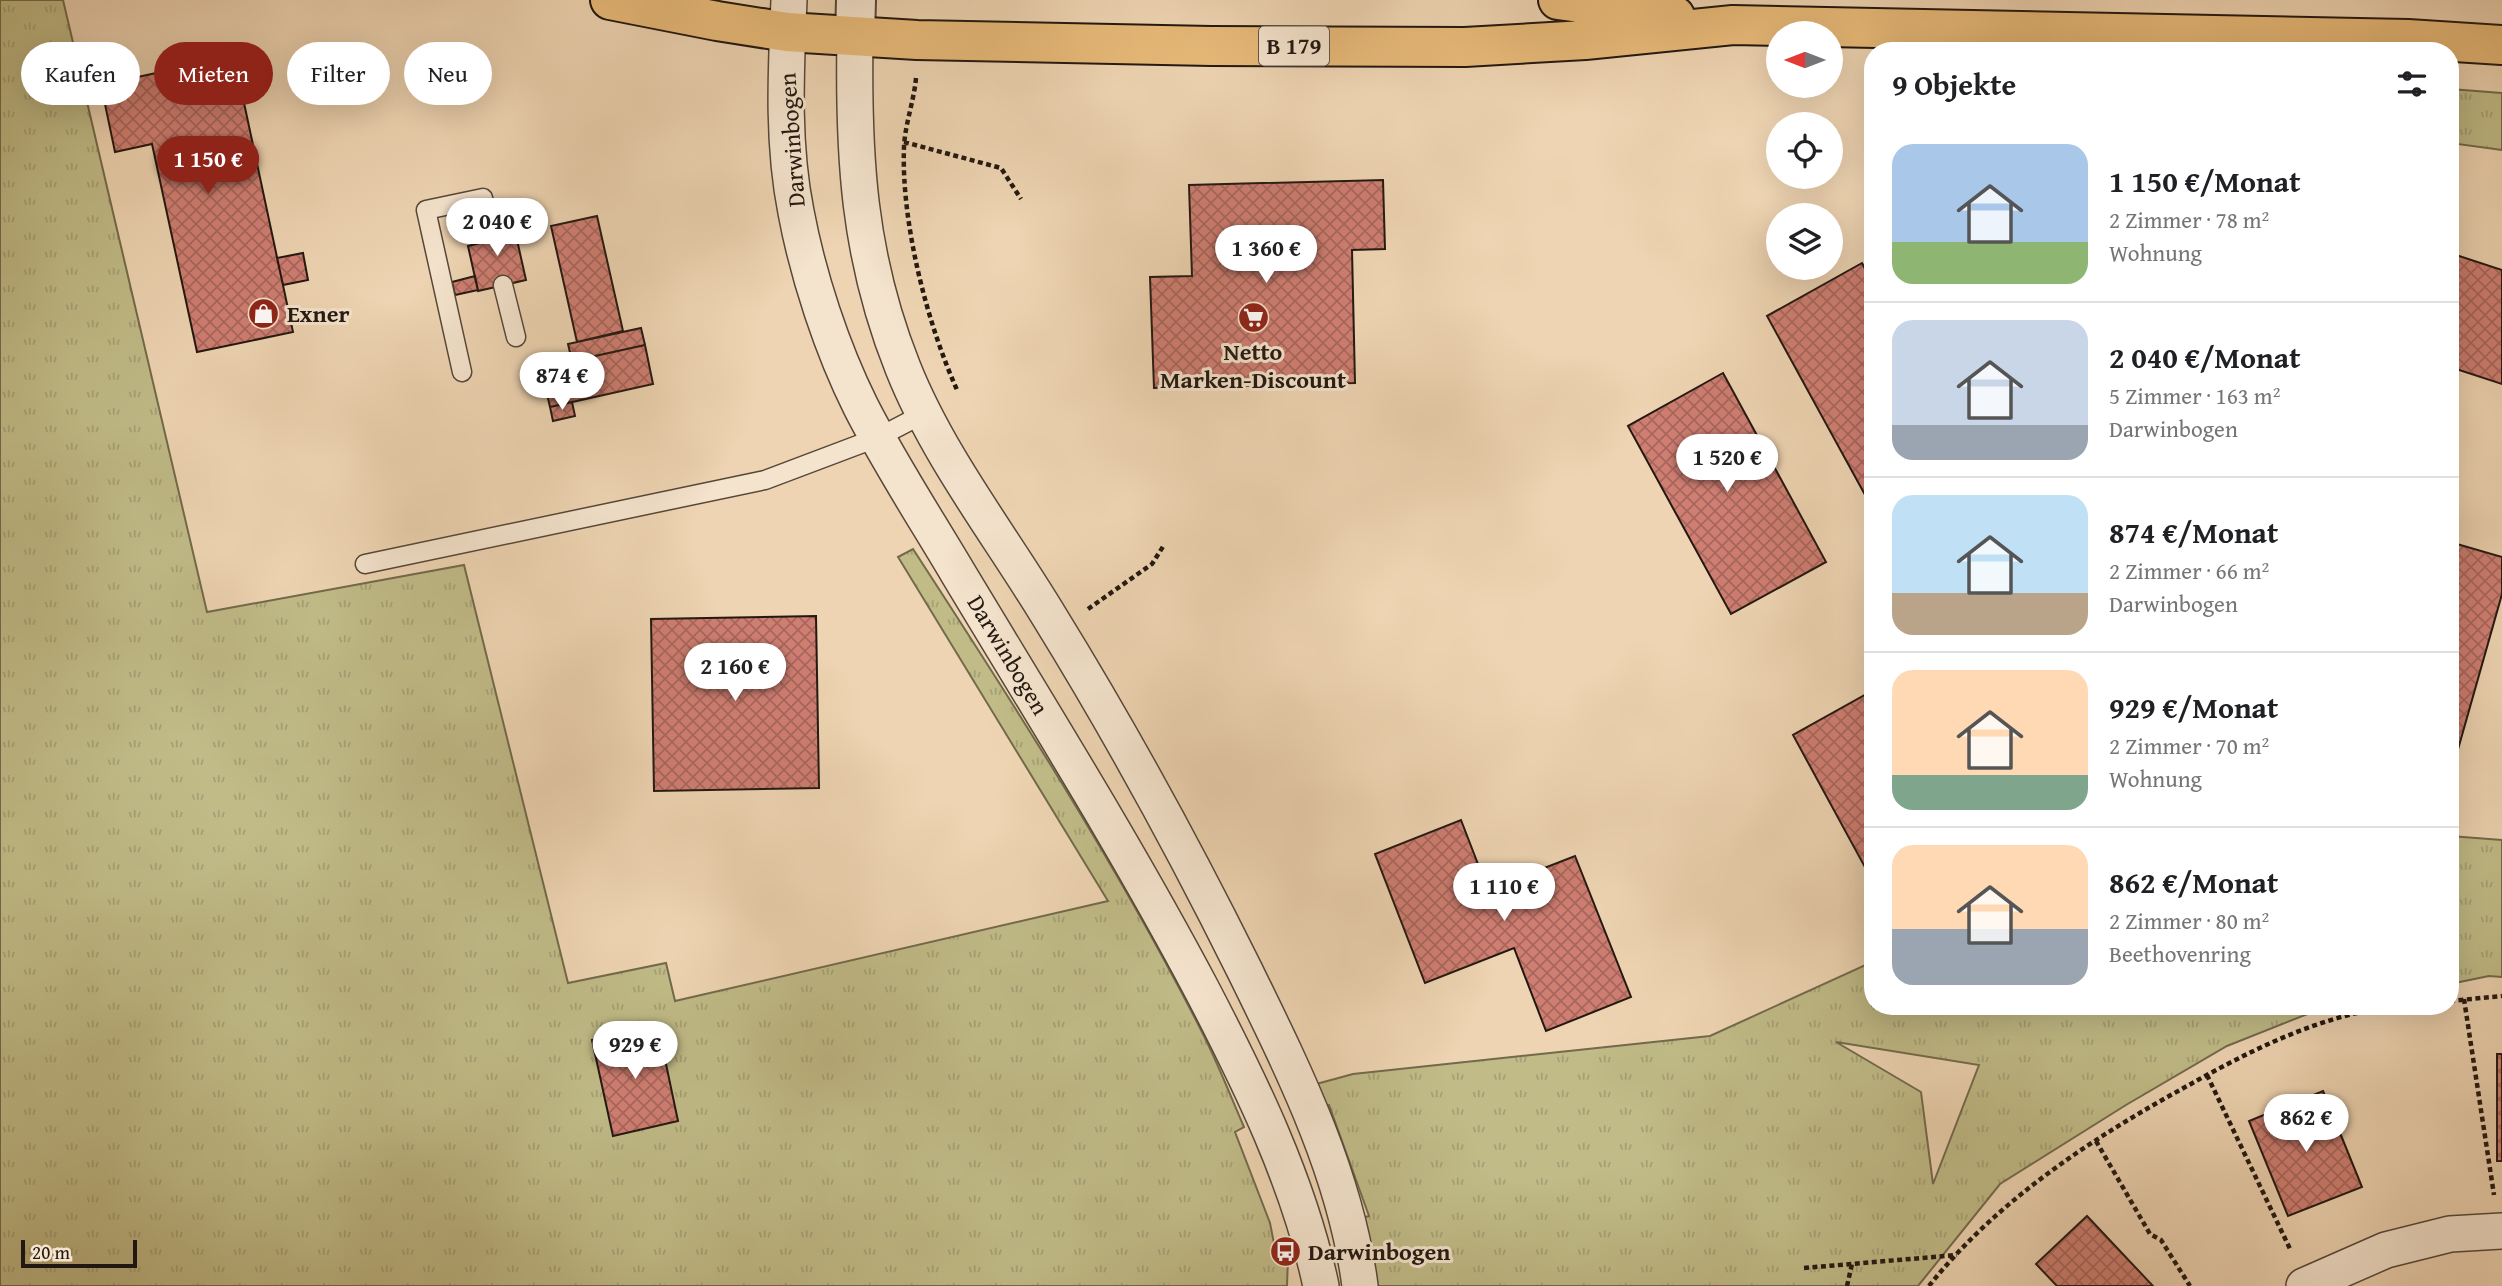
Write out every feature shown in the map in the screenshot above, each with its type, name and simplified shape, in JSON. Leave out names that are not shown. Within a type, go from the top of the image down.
[{"type":"main road","name":"B 179","points":[[610,0],[717,22],[788,16],[855,18],[917,40],[1211,46],[1465,47],[1585,40],[1733,25]]},
{"type":"main road","name":"B 179","points":[[1558,0],[1733,25],[2453,42]]},
{"type":"main road","name":"B 179","points":[[2459,42],[2502,44]]},
{"type":"street","name":"Darwinbogen","points":[[788,16],[784,103],[796,213],[834,344],[862,408],[931,528],[1120,840],[1171,931],[1265,1116],[1313,1248],[1321,1286]]},
{"type":"street","points":[[855,18],[857,182],[867,248],[883,309],[903,368],[925,414],[970,491],[1056,628],[1164,814],[1219,918],[1316,1125],[1348,1218],[1360,1286]]},
{"type":"street","points":[[2306,1285],[2386,1250],[2450,1234],[2501,1231]]},
{"type":"street","points":[[1304,1286],[1313,1248]]},
{"type":"lane","points":[[462,372],[426,210],[483,198],[490,227]]},
{"type":"lane","points":[[503,285],[516,337]]},
{"type":"lane","points":[[365,564],[765,480],[879,437],[925,414]]},
{"type":"path","points":[[904,142],[1002,168],[1021,199]]},
{"type":"path","points":[[1082,613],[1152,564],[1164,545]]},
{"type":"path","points":[[2459,999],[2502,996]]},
{"type":"path","points":[[2464,999],[2501,1231]]},
{"type":"path","points":[[1929,1286],[1977,1232],[2063,1162],[2148,1107],[2229,1062],[2311,1026],[2358,1015]]},
{"type":"path","points":[[2207,1074],[2306,1285]]},
{"type":"path","points":[[2096,1141],[2150,1234],[2161,1240],[2190,1286]]},
{"type":"path","points":[[1804,1268],[1956,1255]]},
{"type":"path","points":[[1847,1286],[1852,1264]]},
{"type":"green space","points":[[0,0],[63,0],[73,42],[21,42],[21,105],[88,105],[207,612],[464,565],[568,983],[666,963],[675,1001],[1108,901],[898,557],[913,549],[1027,726],[1099,846],[1201,1030],[1244,1127],[1235,1132],[1270,1223],[1277,1259],[1288,1258],[1287,1286],[0,1286]]},
{"type":"green space","points":[[2459,90],[2502,93],[2502,150],[2459,144]]},
{"type":"green space","points":[[2459,837],[2502,840],[2502,977],[2489,976],[2459,982]]},
{"type":"green space","points":[[1864,966],[1864,1015],[2305,1015],[2227,1046],[2000,1184],[1918,1286],[1371,1286],[1358,1219],[1369,1216],[1329,1105],[1319,1109],[1309,1086],[1353,1074],[1710,1036]],"holes":[[[1836,1042],[1979,1065],[1933,1184],[1921,1092]]]},
{"type":"building","points":[[154,73],[154,105],[244,105],[293,332],[197,352],[152,144],[115,152],[105,105],[140,105],[140,76]]},
{"type":"building","name":"Netto Marken-Discount","points":[[1383,180],[1385,249],[1352,250],[1355,383],[1154,388],[1150,277],[1192,276],[1189,185]]},
{"type":"building","points":[[597,216],[623,331],[577,342],[551,226]]},
{"type":"building","points":[[513,222],[526,280],[478,291],[468,246],[480,243],[478,230]]},
{"type":"building","points":[[303,253],[308,280],[283,285],[277,258]]},
{"type":"building","points":[[2459,256],[2502,270],[2502,384],[2459,370]]},
{"type":"building","points":[[1862,263],[1864,267],[1864,493],[1767,316],[1832,280],[1843,280],[1843,274]]},
{"type":"building","points":[[475,276],[478,290],[455,295],[452,282]]},
{"type":"building","points":[[641,328],[645,345],[572,361],[568,344]]},
{"type":"building","points":[[645,345],[653,384],[550,407],[541,368]]},
{"type":"building","points":[[1723,373],[1826,562],[1731,614],[1628,426]]},
{"type":"building","points":[[572,402],[575,416],[553,421],[550,407]]},
{"type":"building","points":[[2459,545],[2502,557],[2502,594],[2459,746]]},
{"type":"building","points":[[816,616],[819,788],[654,791],[651,619]]},
{"type":"building","points":[[1864,695],[1864,865],[1793,735]]},
{"type":"building","points":[[1461,820],[1488,890],[1575,856],[1631,997],[1546,1031],[1514,948],[1425,983],[1375,854]]},
{"type":"building","points":[[658,1026],[678,1121],[613,1136],[592,1040]]},
{"type":"building","points":[[2497,1054],[2502,1054],[2502,1161],[2497,1161]]},
{"type":"building","points":[[2323,1091],[2362,1187],[2288,1216],[2249,1121]]},
{"type":"building","points":[[2087,1216],[2153,1286],[2057,1286],[2036,1264]]},
{"type":"place","name":"Exner","points":[[264,314]]},
{"type":"place","name":"Netto Marken-Discount","points":[[1253,318]]},
{"type":"place","name":"Darwinbogen","points":[[1285,1252]]}]
